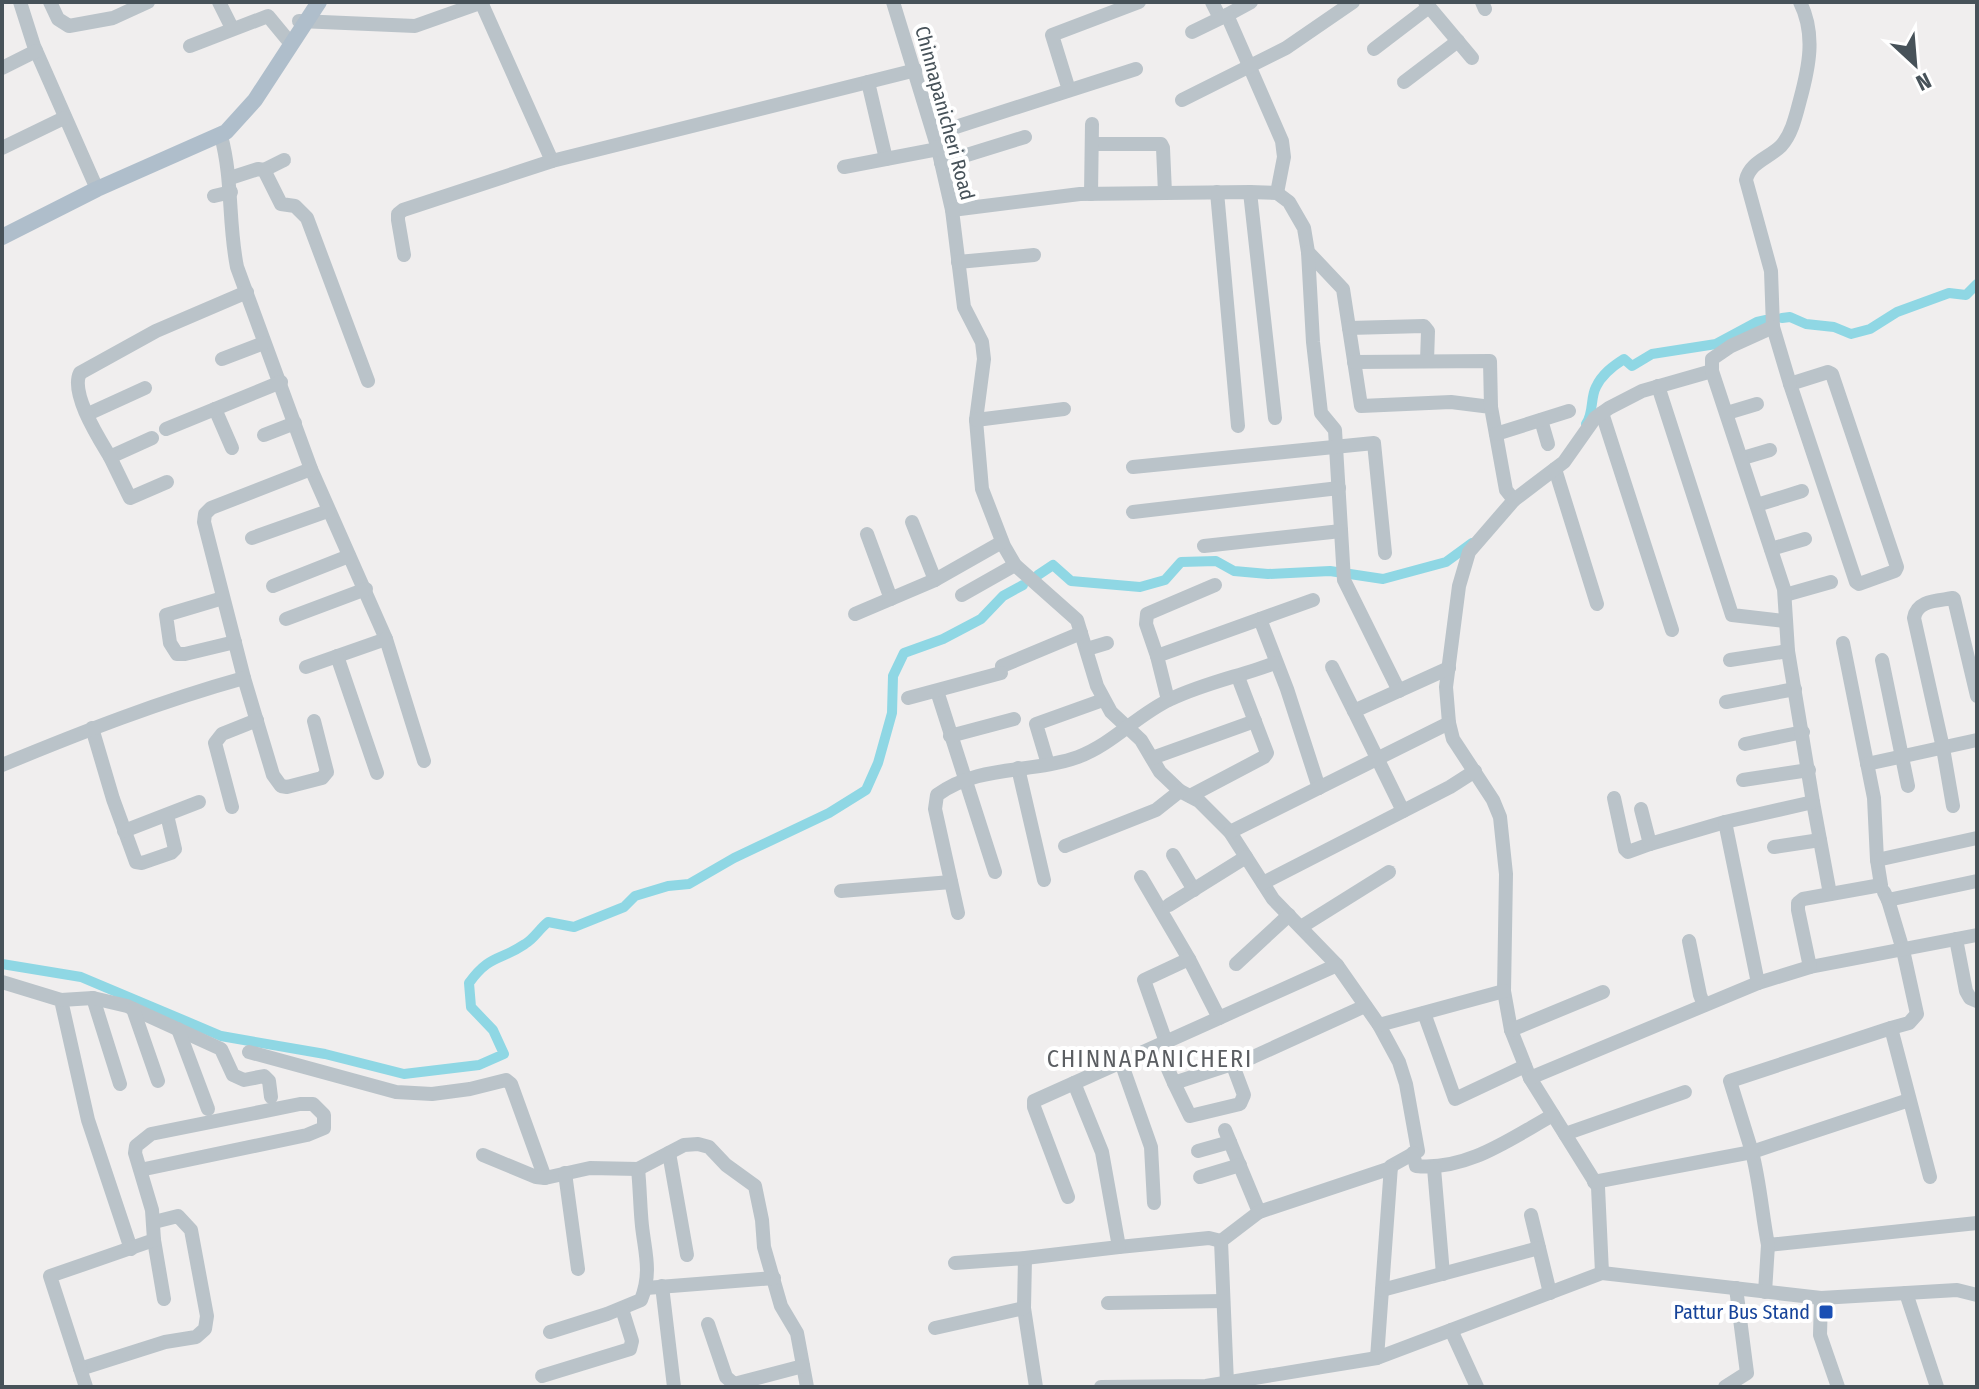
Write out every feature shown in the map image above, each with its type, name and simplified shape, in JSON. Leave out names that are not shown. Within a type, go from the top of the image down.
[{"type":"main road","points":[[2,237],[95,184],[221,136],[255,100],[303,22],[309,2]]},
{"type":"main road","points":[[2,225],[220,126],[248,95],[287,39],[319,2]]},
{"type":"street","points":[[20,2],[36,51],[95,184]]},
{"type":"street","points":[[50,2],[58,19],[69,26],[113,18],[148,2]]},
{"type":"street","points":[[219,2],[232,28]]},
{"type":"street","points":[[303,22],[415,26],[482,2],[552,161]]},
{"type":"street","name":"Chinnapanicheri Road","points":[[893,2],[938,149],[952,210],[964,307],[982,342],[984,359],[976,420],[982,489],[1002,542],[1015,565],[1077,620],[1103,700],[1141,740],[1160,772],[1185,794],[1199,801],[1230,832],[1263,883],[1337,965],[1379,1025],[1399,1062],[1406,1084],[1418,1151],[1413,1153]]},
{"type":"street","points":[[1069,90],[1052,35],[1139,2]]},
{"type":"street","points":[[1212,2],[1224,17],[1249,66],[1284,150],[1277,193]]},
{"type":"street","points":[[1192,32],[1251,2]]},
{"type":"street","points":[[1182,100],[1286,48],[1353,2]]},
{"type":"street","points":[[1790,384],[1828,372],[1832,374],[1897,567],[1895,571],[1859,584],[1856,582],[1790,384],[1773,327],[1771,271],[1746,180],[1755,164],[1782,144],[1794,123],[1809,66],[1809,25],[1800,2]]},
{"type":"street","points":[[1374,49],[1427,4],[1472,58]]},
{"type":"street","points":[[190,46],[268,16],[287,39]]},
{"type":"street","points":[[1404,82],[1458,41]]},
{"type":"street","points":[[2,68],[36,51]]},
{"type":"street","points":[[938,149],[1069,90],[1136,69]]},
{"type":"street","points":[[404,255],[398,220],[398,214],[403,210],[552,161],[916,70]]},
{"type":"street","points":[[868,82],[886,159]]},
{"type":"street","points":[[2,148],[64,118]]},
{"type":"street","points":[[1091,194],[1092,124]]},
{"type":"street","points":[[221,136],[230,185],[231,239],[237,267],[311,469],[386,639],[424,761]]},
{"type":"street","points":[[844,167],[1025,137]]},
{"type":"street","points":[[1092,144],[1162,145],[1165,193]]},
{"type":"street","points":[[214,196],[258,169],[264,170],[284,160]]},
{"type":"street","points":[[264,170],[281,204],[295,206],[307,218],[368,381]]},
{"type":"street","points":[[1217,192],[1238,426]]},
{"type":"street","points":[[1250,192],[1275,418]]},
{"type":"street","points":[[952,210],[1091,194],[1277,193],[1289,202],[1304,228],[1308,252],[1321,413],[1335,430],[1344,580],[1399,691]]},
{"type":"street","points":[[1308,252],[1343,289],[1361,406],[1451,402],[1491,407]]},
{"type":"street","points":[[958,262],[1034,255]]},
{"type":"street","points":[[167,482],[130,498],[77,394],[76,381],[80,373],[156,331],[247,292]]},
{"type":"street","points":[[1349,328],[1424,326],[1428,331],[1427,361]]},
{"type":"street","points":[[1773,327],[1731,346],[1712,359],[1712,371],[1743,458],[1785,595],[1788,651],[1830,894]]},
{"type":"street","points":[[222,359],[264,343]]},
{"type":"street","points":[[1354,362],[1490,361],[1491,407],[1506,490],[1514,500]]},
{"type":"street","points":[[1602,1273],[1598,1187],[1528,1072],[1511,1030],[1504,991],[1506,874],[1500,817],[1493,800],[1453,739],[1446,687],[1459,586],[1469,552],[1514,500],[1564,462],[1595,418],[1642,391],[1712,371]]},
{"type":"street","points":[[166,429],[281,382]]},
{"type":"street","points":[[1658,386],[1732,615],[1785,621]]},
{"type":"street","points":[[88,414],[145,388]]},
{"type":"street","points":[[1727,413],[1757,404]]},
{"type":"street","points":[[215,409],[232,448]]},
{"type":"street","points":[[976,420],[1064,409]]},
{"type":"street","points":[[1496,434],[1569,411]]},
{"type":"street","points":[[1602,413],[1672,630]]},
{"type":"street","points":[[1541,420],[1548,444]]},
{"type":"street","points":[[264,435],[295,423]]},
{"type":"street","points":[[110,457],[152,438]]},
{"type":"street","points":[[1133,467],[1374,443],[1385,553]]},
{"type":"street","points":[[1743,458],[1770,450]]},
{"type":"street","points":[[311,469],[211,508],[205,514],[204,522],[244,678],[273,775],[281,786],[322,778],[327,772],[314,721]]},
{"type":"street","points":[[1555,469],[1597,604]]},
{"type":"street","points":[[1133,512],[1339,488]]},
{"type":"street","points":[[1757,505],[1802,491]]},
{"type":"street","points":[[252,538],[328,511]]},
{"type":"street","points":[[912,522],[935,580]]},
{"type":"street","points":[[1204,546],[1341,531]]},
{"type":"street","points":[[867,534],[891,599]]},
{"type":"street","points":[[1771,549],[1805,539]]},
{"type":"street","points":[[855,614],[935,580],[1002,542]]},
{"type":"street","points":[[273,586],[349,556]]},
{"type":"street","points":[[962,595],[1015,565]]},
{"type":"street","points":[[1785,595],[1831,582]]},
{"type":"street","points":[[1168,700],[1146,624],[1147,614],[1215,585]]},
{"type":"street","points":[[286,619],[366,589]]},
{"type":"street","points":[[223,598],[166,615],[170,643],[177,654],[185,654],[235,642]]},
{"type":"street","points":[[1953,806],[1914,618],[1916,610],[1925,603],[1953,598],[1977,696]]},
{"type":"street","points":[[1157,656],[1313,600]]},
{"type":"street","points":[[1260,619],[1287,689],[1319,788]]},
{"type":"street","points":[[908,698],[1002,670],[1081,633]]},
{"type":"street","points":[[306,667],[386,639]]},
{"type":"street","points":[[1087,649],[1107,643]]},
{"type":"street","points":[[1765,1292],[1768,1245],[1760,1201],[1761,1184],[1730,1081],[1909,1023],[1917,1014],[1903,950],[1881,885],[1874,798],[1843,643]]},
{"type":"street","points":[[1730,660],[1788,651]]},
{"type":"street","points":[[337,656],[377,773]]},
{"type":"street","points":[[1882,660],[1908,786]]},
{"type":"street","points":[[958,913],[937,795],[976,776],[1048,764],[1093,751],[1168,700],[1275,663]]},
{"type":"street","points":[[1332,667],[1403,811]]},
{"type":"street","points":[[1354,711],[1449,668]]},
{"type":"street","points":[[1065,846],[1156,810],[1264,757],[1267,748],[1238,677]]},
{"type":"street","points":[[2,765],[181,696],[244,678]]},
{"type":"street","points":[[1726,702],[1795,689]]},
{"type":"street","points":[[937,691],[995,872]]},
{"type":"street","points":[[1048,764],[1036,724],[1103,700]]},
{"type":"street","points":[[950,736],[1014,719]]},
{"type":"street","points":[[232,807],[215,743],[222,734],[257,720]]},
{"type":"street","points":[[1152,758],[1255,721]]},
{"type":"street","points":[[1230,832],[1449,723]]},
{"type":"street","points":[[92,728],[124,831],[133,857],[139,864],[171,853],[176,846],[167,815]]},
{"type":"street","points":[[1745,744],[1803,732]]},
{"type":"street","points":[[1867,764],[1977,740]]},
{"type":"street","points":[[1018,768],[1044,880]]},
{"type":"street","points":[[1743,780],[1809,770]]},
{"type":"street","points":[[1263,883],[1450,787],[1475,771]]},
{"type":"street","points":[[1614,798],[1628,852],[1725,822],[1813,802]]},
{"type":"street","points":[[124,831],[199,802]]},
{"type":"street","points":[[1641,809],[1650,844]]},
{"type":"street","points":[[1725,822],[1758,983]]},
{"type":"street","points":[[1877,860],[1977,838]]},
{"type":"street","points":[[1774,847],[1820,840]]},
{"type":"street","points":[[1173,855],[1194,890]]},
{"type":"street","points":[[1169,905],[1246,857]]},
{"type":"street","points":[[1301,927],[1389,872]]},
{"type":"street","points":[[1141,877],[1219,1018]]},
{"type":"street","points":[[1888,900],[1977,881]]},
{"type":"street","points":[[841,891],[951,882]]},
{"type":"street","points":[[1810,967],[1798,903],[1803,899],[1881,885]]},
{"type":"street","points":[[1236,964],[1289,915]]},
{"type":"street","points":[[1424,1013],[1455,1099],[1758,983],[1810,967],[1977,935]]},
{"type":"street","points":[[1956,939],[1966,991],[1970,998],[1977,1001]]},
{"type":"street","points":[[1689,941],[1704,1005]]},
{"type":"street","points":[[1189,959],[1144,980],[1174,1083],[1190,1116],[1240,1104],[1244,1095],[1232,1063]]},
{"type":"street","points":[[1068,1197],[1033,1103],[1038,1098],[1337,965]]},
{"type":"street","points":[[2,982],[61,1000],[93,998],[133,1009],[221,1049],[236,1079],[264,1076],[269,1081],[271,1097]]},
{"type":"street","points":[[1379,1025],[1504,991]]},
{"type":"street","points":[[1511,1030],[1603,992]]},
{"type":"street","points":[[93,998],[120,1084]]},
{"type":"street","points":[[61,1000],[88,1120],[131,1249]]},
{"type":"street","points":[[1174,1083],[1253,1057],[1365,1006]]},
{"type":"street","points":[[133,1009],[158,1081]]},
{"type":"street","points":[[1891,1028],[1930,1177]]},
{"type":"street","points":[[178,1029],[208,1109]]},
{"type":"street","points":[[249,1052],[400,1093],[470,1089],[506,1080],[513,1089],[545,1178]]},
{"type":"street","points":[[1121,1062],[1151,1147],[1154,1203]]},
{"type":"street","points":[[1074,1083],[1102,1152],[1119,1247]]},
{"type":"street","points":[[1565,1134],[1685,1092]]},
{"type":"street","points":[[1594,1182],[1752,1152],[1909,1100]]},
{"type":"street","points":[[140,1170],[307,1135],[324,1128],[324,1115],[313,1104],[300,1104],[151,1134],[136,1146],[135,1153],[154,1222],[164,1299]]},
{"type":"street","points":[[1221,1241],[1259,1212],[1391,1168],[1413,1153],[1416,1166],[1434,1168],[1475,1158],[1553,1115]]},
{"type":"street","points":[[1198,1151],[1228,1136],[1259,1212]]},
{"type":"street","points":[[483,1155],[545,1178],[590,1168],[638,1169],[684,1145],[709,1147],[726,1165],[755,1186],[764,1247],[781,1306],[797,1333],[807,1387]]},
{"type":"street","points":[[669,1153],[687,1255]]},
{"type":"street","points":[[1200,1177],[1240,1165]]},
{"type":"street","points":[[1377,1358],[1391,1168]]},
{"type":"street","points":[[1434,1168],[1443,1274]]},
{"type":"street","points":[[550,1332],[641,1300],[646,1288],[648,1253],[642,1228],[638,1169]]},
{"type":"street","points":[[565,1173],[578,1269]]},
{"type":"street","points":[[1531,1215],[1550,1293]]},
{"type":"street","points":[[80,1369],[165,1342],[196,1337],[205,1329],[207,1316],[191,1230],[178,1216],[154,1222]]},
{"type":"street","points":[[1768,1245],[1977,1223]]},
{"type":"street","points":[[955,1263],[1209,1238],[1221,1241]]},
{"type":"street","points":[[86,1387],[50,1276],[154,1240]]},
{"type":"street","points":[[1218,1385],[1223,1301],[1221,1241]]},
{"type":"street","points":[[1382,1290],[1539,1248]]},
{"type":"street","points":[[1025,1258],[1024,1308],[1036,1387]]},
{"type":"street","points":[[1101,1387],[1218,1385],[1377,1358],[1602,1273],[1821,1298],[1957,1290],[1977,1295]]},
{"type":"street","points":[[646,1288],[774,1278]]},
{"type":"street","points":[[662,1286],[674,1387]]},
{"type":"street","points":[[1725,1387],[1747,1373],[1736,1288]]},
{"type":"street","points":[[1906,1293],[1937,1387]]},
{"type":"street","points":[[1821,1298],[1820,1335],[1838,1387]]},
{"type":"street","points":[[1108,1303],[1223,1301]]},
{"type":"street","points":[[935,1328],[1024,1308]]},
{"type":"street","points":[[542,1376],[630,1349],[632,1341],[622,1309]]},
{"type":"street","points":[[708,1324],[726,1377],[734,1384],[803,1366]]},
{"type":"street","points":[[1451,1330],[1477,1387]]},
{"type":"waterway","points":[[1782,318],[1834,327],[1851,334],[1870,329],[1897,312],[1949,293],[1966,295],[1977,284]]},
{"type":"waterway","points":[[1586,424],[1598,382],[1624,359],[1632,366],[1652,354],[1716,344],[1766,320]]},
{"type":"waterway","points":[[1038,575],[1053,565],[1071,581],[1140,587],[1165,580],[1181,562],[1216,561],[1234,571],[1268,574],[1330,571],[1383,579],[1446,562],[1472,543]]},
{"type":"waterway","points":[[2,964],[81,977],[221,1036],[325,1054],[404,1074],[479,1065],[504,1054],[493,1030],[471,1007],[469,983],[483,967],[528,942],[548,922],[574,927],[624,907],[635,896],[668,886],[689,884],[734,858],[829,813],[866,790],[878,763],[892,713],[893,676],[904,653],[943,639],[981,619],[1003,596],[1023,585]]},
{"type":"place","name":"Pattur Bus Stand","points":[[1826,1312]]},
{"type":"district","name":"CHINNAPANICHERI","points":[[1150,1059]]}]
